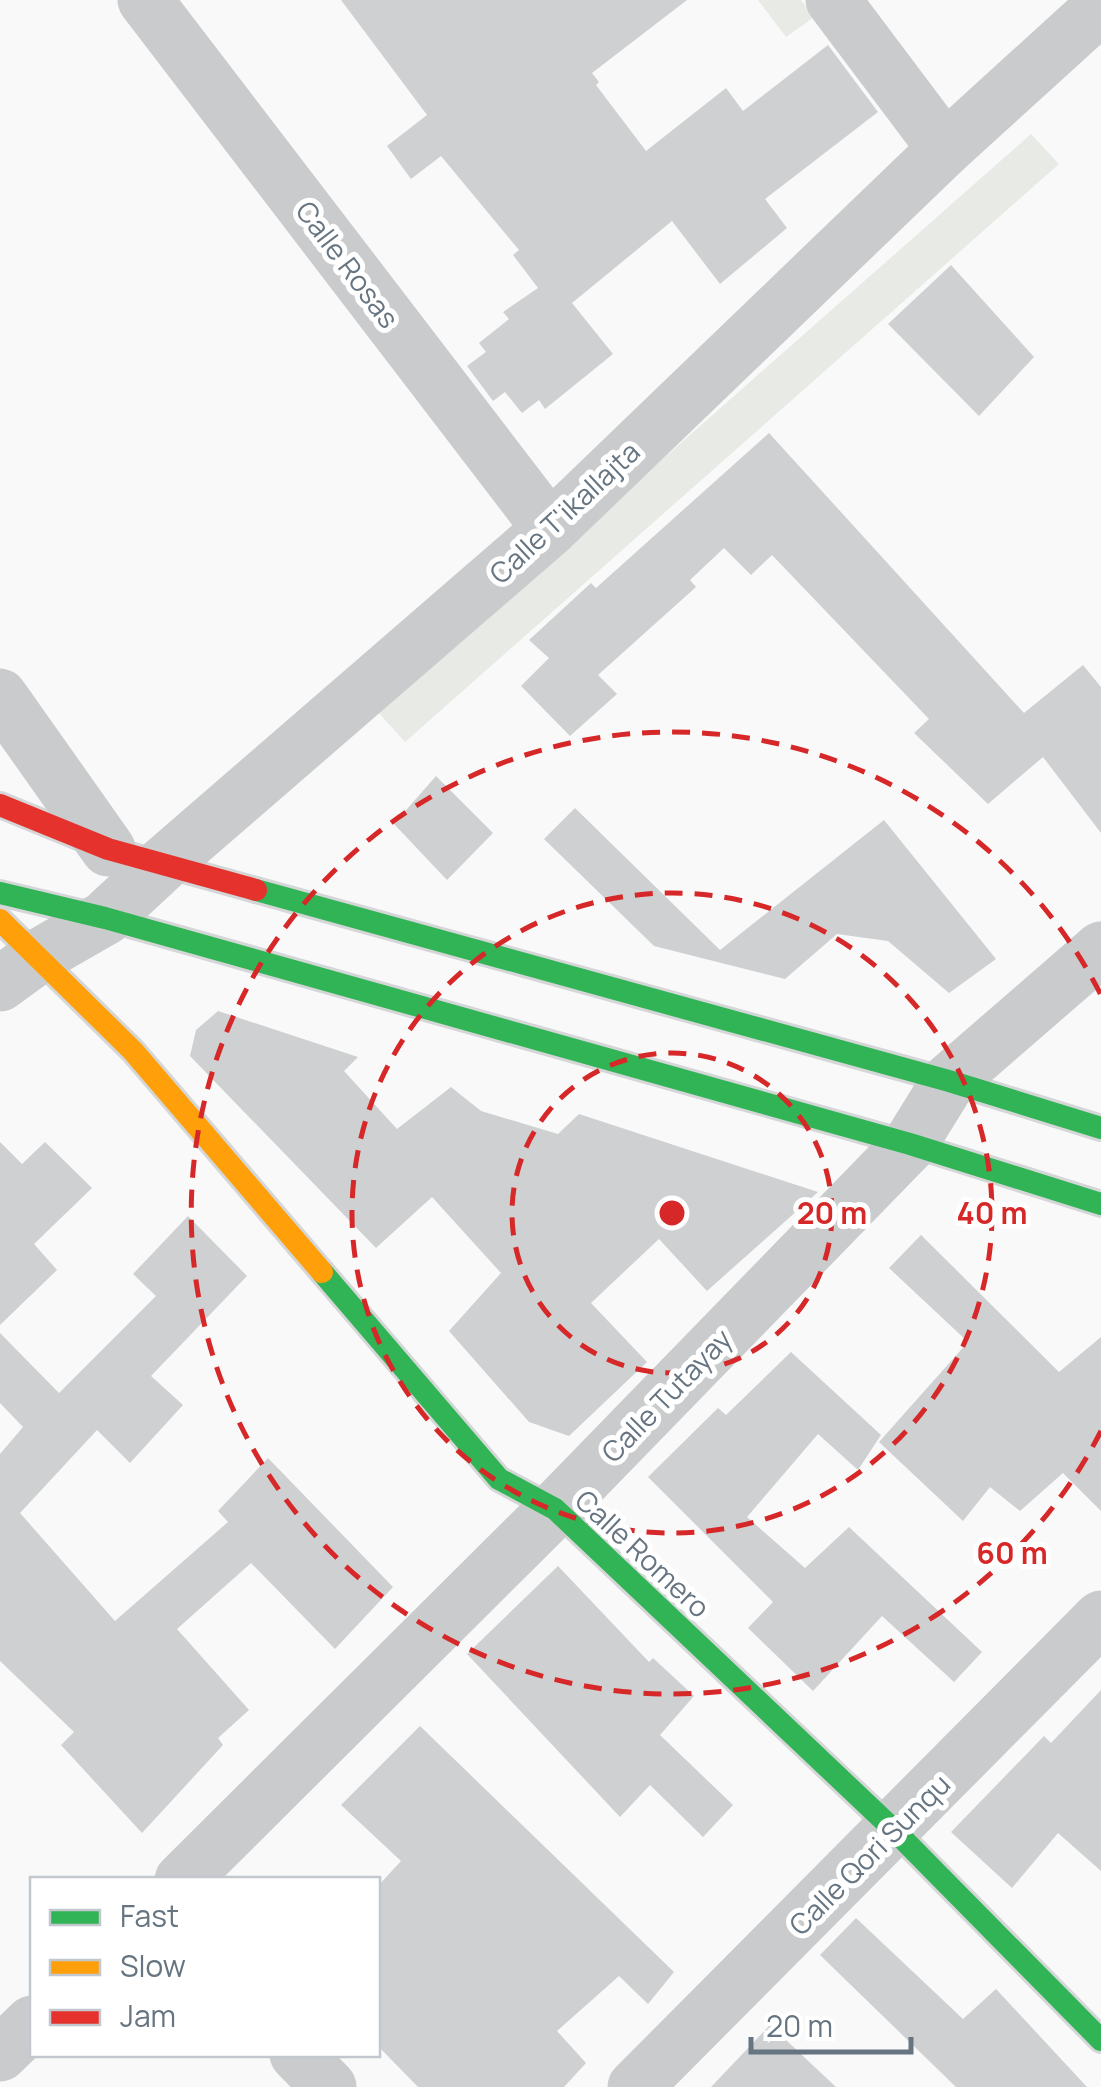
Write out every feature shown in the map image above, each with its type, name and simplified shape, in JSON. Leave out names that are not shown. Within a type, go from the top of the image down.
[{"type":"main road","points":[[0,806],[108,849],[162,865],[949,1081],[1101,1128]]},
{"type":"main road","points":[[0,893],[105,918],[910,1144],[1101,1204]]},
{"type":"main road","name":"Calle Romero","points":[[12,953],[133,1051],[498,1478],[555,1509],[894,1830],[1101,2040]]},
{"type":"street","name":"Calle Rosas","points":[[145,0],[550,529]]},
{"type":"street","points":[[833,0],[945,149]]},
{"type":"street","name":"Calle T'ikallajta","points":[[12,953],[105,918],[550,529],[945,149],[1101,7]]},
{"type":"street","points":[[0,696],[108,849]]},
{"type":"street","name":"Calle Tutayay","points":[[185,1877],[555,1509],[910,1144],[949,1081],[1101,949]]},
{"type":"street","name":"Calle Qori Sunqu","points":[[635,2087],[1101,1618]]},
{"type":"street","points":[[0,2054],[30,2025]]},
{"type":"street","points":[[300,2057],[329,2087]]},
{"type":"shaded area","points":[[758,0],[801,0],[814,17],[786,37]]},
{"type":"shaded area","points":[[1031,134],[1059,164],[405,742],[377,711]]},
{"type":"building","points":[[341,0],[687,0],[592,73],[599,82],[596,85],[646,151],[726,88],[743,111],[828,45],[878,112],[765,199],[787,228],[720,284],[672,221],[572,303],[613,354],[545,409],[539,400],[522,413],[505,392],[493,401],[467,366],[486,352],[479,343],[509,319],[503,312],[538,288],[513,255],[519,250],[441,156],[411,179],[387,146],[427,115]]},
{"type":"building","points":[[951,265],[1034,357],[979,416],[888,324]]},
{"type":"building","points":[[769,433],[1024,713],[1083,665],[1101,687],[1101,833],[1043,757],[988,804],[914,733],[929,719],[772,555],[751,575],[724,548],[690,580],[696,587],[598,675],[617,694],[570,736],[521,686],[549,658],[529,640],[591,583],[596,588]]},
{"type":"building","points":[[436,776],[493,833],[447,880],[394,824]]},
{"type":"building","points":[[575,808],[720,950],[884,820],[996,959],[949,993],[888,941],[837,934],[785,979],[654,946],[544,839]]},
{"type":"building","points":[[218,1011],[358,1057],[344,1071],[397,1129],[451,1087],[481,1111],[558,1134],[579,1114],[818,1192],[707,1291],[659,1239],[591,1303],[647,1362],[569,1436],[529,1422],[449,1331],[501,1273],[432,1197],[376,1248],[190,1056],[196,1030]]},
{"type":"building","points":[[0,1142],[22,1164],[45,1142],[92,1188],[34,1244],[57,1270],[0,1325]]},
{"type":"building","points":[[188,1216],[247,1276],[151,1376],[183,1405],[130,1463],[97,1430],[20,1513],[115,1621],[228,1522],[218,1511],[268,1458],[393,1587],[335,1649],[251,1563],[177,1629],[249,1710],[218,1738],[223,1745],[142,1833],[61,1745],[74,1732],[0,1661],[0,1454],[23,1427],[0,1403],[0,1333],[59,1393],[156,1296],[133,1274]]},
{"type":"building","points":[[921,1235],[1059,1372],[1101,1337],[1101,1511],[1063,1473],[1020,1511],[990,1487],[963,1521],[879,1442],[968,1342],[889,1268]]},
{"type":"building","points":[[791,1352],[881,1435],[858,1470],[818,1434],[747,1517],[805,1568],[849,1527],[982,1652],[954,1682],[882,1616],[813,1691],[748,1628],[773,1602],[648,1477],[718,1408],[726,1415]]},
{"type":"building","points":[[558,1566],[649,1662],[653,1658],[694,1696],[660,1735],[733,1805],[703,1837],[650,1785],[620,1817],[467,1654]]},
{"type":"building","points":[[1101,1690],[1101,1871],[1058,1833],[1012,1888],[951,1832],[1044,1736],[1051,1743]]},
{"type":"building","points":[[420,1726],[674,1972],[648,2004],[619,1976],[557,2031],[586,2063],[564,2087],[418,2087],[380,2048],[380,1884],[401,1861],[341,1805]]},
{"type":"building","points":[[856,1918],[963,2019],[996,1989],[1087,2087],[956,2087],[820,1955]]},
{"type":"building","points":[[770,2025],[836,2087],[711,2087]]},
{"type":"traffic: fast","points":[[256,890],[949,1081],[1101,1128]]},
{"type":"traffic: fast","points":[[0,893],[105,918],[910,1144],[1101,1204]]},
{"type":"traffic: fast","points":[[322,1272],[499,1479],[555,1509],[894,1830],[1101,2040]]},
{"type":"traffic: slow","points":[[0,920],[133,1051],[322,1272]]},
{"type":"traffic: jam","points":[[0,805],[108,849],[256,890]]}]
